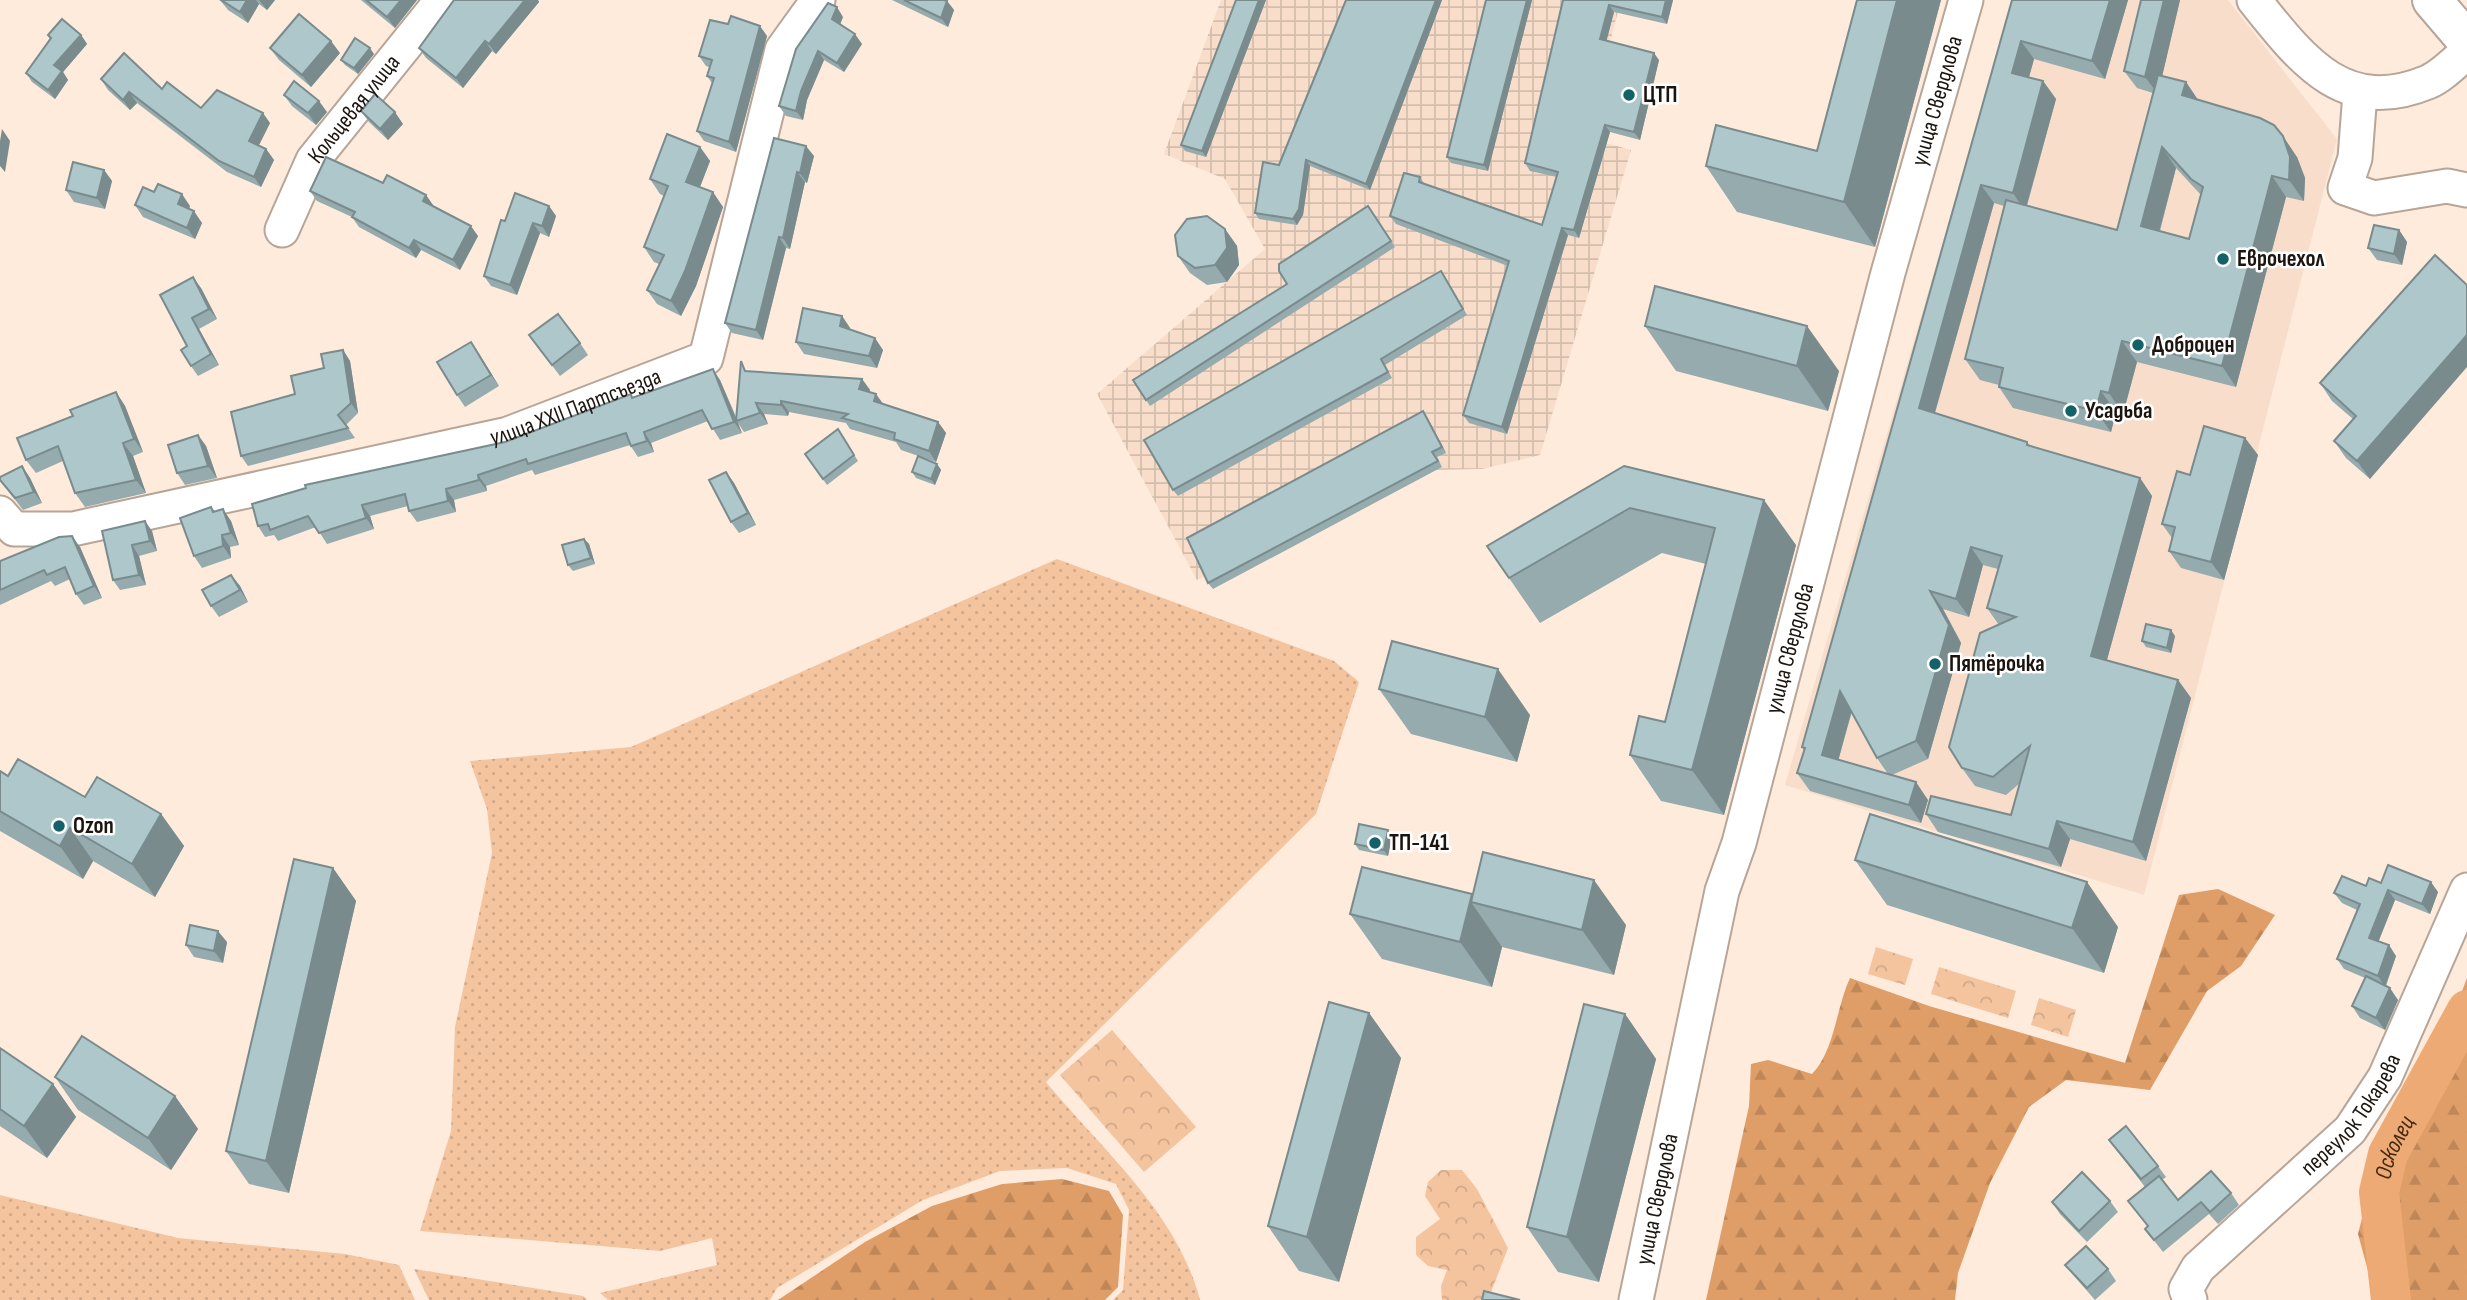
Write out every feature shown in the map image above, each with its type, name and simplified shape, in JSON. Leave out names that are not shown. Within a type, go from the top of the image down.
[{"type":"main road","points":[[2432,0],[2467,41]]},
{"type":"street","name":"Кольцевая улица","points":[[282,230],[313,160],[442,0]]},
{"type":"street","name":"улица XXII Партсъезда","points":[[0,513],[14,529],[73,530],[508,434],[706,358],[782,50],[818,0]]},
{"type":"street","name":"улица Свердлова","points":[[1636,1300],[1722,891],[1739,843],[1888,273],[1965,0]]},
{"type":"street","points":[[2254,0],[2301,55],[2329,78],[2360,93],[2378,95],[2430,82],[2467,52]]},
{"type":"street","points":[[2360,93],[2355,158],[2345,188],[2374,198],[2447,186],[2467,190]]},
{"type":"street","name":"переулок Токарева","points":[[2190,1300],[2186,1289],[2198,1268],[2350,1130],[2385,1077],[2467,890]]},
{"type":"shaded area","points":[[1221,0],[1621,0],[1585,137],[1631,150],[1540,455],[1482,469],[1425,470],[1197,580],[1097,394],[1265,249],[1225,179],[1164,154]]},
{"type":"shaded area","points":[[2013,0],[2228,0],[2337,139],[2144,895],[1785,785]]},
{"type":"green space","points":[[1057,559],[1334,661],[1359,682],[1316,814],[1046,1082],[1156,1210],[1189,1268],[1200,1300],[1113,1300],[1123,1290],[1129,1210],[1116,1184],[1067,1168],[1000,1171],[923,1200],[777,1288],[770,1300],[608,1300],[600,1293],[717,1265],[712,1238],[660,1251],[420,1231],[451,1131],[455,1027],[492,853],[487,809],[470,761],[631,747]]},
{"type":"green space","points":[[2218,889],[2275,915],[2241,966],[2207,991],[2150,1090],[2066,1080],[2029,1107],[1990,1183],[1958,1273],[1955,1300],[1706,1300],[1749,1106],[1751,1064],[1768,1060],[1812,1074],[1826,1053],[1850,978],[1929,1006],[2125,1063],[2179,895]]},
{"type":"green space","points":[[1876,947],[1913,959],[1905,985],[1868,974]]},
{"type":"green space","points":[[1939,967],[2016,991],[2008,1018],[1931,994]]},
{"type":"green space","points":[[2467,978],[2467,1300],[2376,1300],[2358,1234],[2377,1159],[2407,1089],[2458,1002]]},
{"type":"green space","points":[[2039,998],[2076,1010],[2068,1037],[2031,1025]]},
{"type":"green space","points":[[1112,1030],[1196,1127],[1144,1172],[1060,1075]]},
{"type":"green space","points":[[1441,1170],[1462,1170],[1477,1189],[1508,1248],[1488,1300],[1442,1300],[1441,1286],[1447,1270],[1428,1266],[1416,1255],[1416,1237],[1440,1219],[1425,1196],[1428,1182]]},
{"type":"green space","points":[[1062,1179],[1109,1191],[1123,1215],[1118,1287],[1105,1300],[778,1300],[865,1242],[932,1206],[1002,1184]]},
{"type":"green space","points":[[0,1195],[178,1238],[345,1254],[399,1265],[415,1300],[0,1300]]},
{"type":"green space","points":[[414,1269],[583,1296],[587,1300],[429,1300]]},
{"type":"building","points":[[221,0],[247,0],[240,12]]},
{"type":"building","points":[[366,0],[401,0],[387,17]]},
{"type":"building","points":[[454,0],[525,0],[489,44],[485,41],[456,78],[419,48]]},
{"type":"building","points":[[904,0],[944,0],[947,1],[941,18]]},
{"type":"building","points":[[1236,0],[1259,0],[1202,151],[1181,145]]},
{"type":"building","points":[[1346,0],[1436,0],[1366,184],[1306,160],[1299,209],[1293,219],[1255,213],[1263,162],[1279,165]]},
{"type":"building","points":[[1486,0],[1527,0],[1484,165],[1447,157]]},
{"type":"building","points":[[1563,0],[1666,0],[1662,17],[1609,5],[1600,39],[1654,53],[1634,132],[1605,125],[1574,230],[1562,228],[1502,427],[1463,415],[1509,261],[1390,216],[1404,173],[1420,177],[1419,182],[1542,225],[1558,172],[1525,163]]},
{"type":"building","points":[[1857,0],[1897,0],[1844,202],[1706,166],[1716,125],[1817,151]]},
{"type":"building","points":[[2012,0],[2110,0],[2092,61],[2021,41],[2012,73],[2043,81],[2013,193],[1981,185],[1919,408],[2027,442],[2027,445],[2140,478],[2091,656],[2178,680],[2133,842],[2057,821],[2049,849],[1926,814],[1931,796],[2011,815],[2030,746],[1993,777],[1962,768],[1949,747],[1980,633],[2016,617],[1987,608],[2002,556],[1971,547],[1956,599],[1930,591],[1949,625],[1916,741],[1877,758],[1840,691],[1822,755],[1916,782],[1909,805],[1797,773],[1805,748],[1802,747]]},
{"type":"building","points":[[2141,0],[2164,0],[2145,77],[2124,71]]},
{"type":"building","points":[[828,3],[837,7],[832,19],[855,34],[837,63],[818,51],[801,91],[796,111],[779,106],[796,49]]},
{"type":"building","points":[[299,14],[331,41],[302,75],[270,48]]},
{"type":"building","points":[[731,16],[760,26],[729,142],[697,131],[714,78],[707,76],[712,60],[699,56],[710,20],[728,24]]},
{"type":"building","points":[[62,19],[81,35],[54,65],[62,71],[48,90],[26,73],[51,38],[48,35]]},
{"type":"building","points":[[355,38],[370,48],[354,68],[341,60]]},
{"type":"building","points":[[124,53],[162,89],[167,82],[201,108],[217,90],[263,113],[249,141],[266,149],[254,177],[219,161],[129,92],[123,100],[101,79]]},
{"type":"building","points":[[2158,75],[2186,82],[2182,95],[2260,118],[2274,125],[2283,136],[2290,157],[2289,180],[2272,176],[2222,366],[2122,341],[2109,393],[2101,391],[2096,411],[1999,387],[2003,368],[1965,359],[2006,200],[2117,230]],"holes":[[[2162,147],[2191,179],[2203,187],[2189,239],[2141,226]]]},
{"type":"building","points":[[294,81],[319,101],[308,113],[284,95]]},
{"type":"building","points":[[375,94],[395,112],[380,129],[361,111]]},
{"type":"building","points":[[667,134],[700,147],[686,182],[713,192],[685,271],[671,301],[647,290],[664,255],[644,247],[668,186],[650,179]]},
{"type":"building","points":[[774,138],[806,146],[800,173],[797,172],[783,238],[779,237],[756,330],[725,323]]},
{"type":"building","points":[[326,157],[383,183],[387,175],[426,195],[423,201],[471,226],[453,260],[414,240],[409,248],[352,217],[355,212],[310,191]]},
{"type":"building","points":[[73,162],[104,170],[97,198],[66,190]]},
{"type":"building","points":[[158,184],[182,194],[178,204],[194,211],[187,228],[135,205],[143,187],[154,192]]},
{"type":"building","points":[[515,193],[549,206],[542,226],[533,223],[510,285],[484,276],[501,220],[505,221]]},
{"type":"building","points":[[1368,206],[1391,241],[1146,400],[1133,380],[1287,284],[1279,271],[1279,264]]},
{"type":"building","points":[[1207,216],[1225,229],[1227,248],[1215,265],[1195,268],[1178,256],[1175,235],[1187,219]]},
{"type":"building","points":[[2374,225],[2399,230],[2394,254],[2368,248]]},
{"type":"building","points":[[2435,255],[2467,285],[2467,335],[2357,461],[2334,441],[2356,416],[2320,383]]},
{"type":"building","points":[[1441,271],[1463,309],[1381,359],[1388,372],[1173,490],[1144,440]]},
{"type":"building","points":[[193,277],[209,309],[192,318],[211,354],[191,366],[181,350],[187,346],[160,295]]},
{"type":"building","points":[[1655,286],[1807,326],[1797,366],[1645,326]]},
{"type":"building","points":[[803,308],[842,316],[840,326],[875,338],[869,356],[796,342]]},
{"type":"building","points":[[558,314],[580,343],[552,365],[529,335]]},
{"type":"building","points":[[471,342],[491,375],[457,395],[437,362]]},
{"type":"building","points":[[343,350],[351,403],[338,415],[348,428],[241,456],[231,412],[295,394],[291,376],[324,368],[321,354]]},
{"type":"building","points":[[741,361],[745,371],[862,379],[859,389],[876,394],[874,401],[938,422],[929,451],[894,439],[895,433],[842,418],[848,414],[781,401],[781,405],[756,403],[760,413],[736,421]]},
{"type":"building","points":[[713,369],[734,422],[712,429],[702,410],[644,432],[647,441],[631,446],[626,433],[528,464],[526,459],[478,475],[479,480],[446,489],[448,501],[409,511],[405,494],[362,505],[366,518],[319,533],[308,516],[270,530],[268,524],[258,526],[252,504],[306,488],[305,485],[505,442],[631,394],[632,398]]},
{"type":"building","points":[[116,392],[134,439],[123,443],[136,480],[75,493],[58,446],[26,460],[17,438],[73,416],[70,410]]},
{"type":"building","points":[[1423,411],[1442,447],[1432,452],[1438,461],[1208,583],[1187,538]]},
{"type":"building","points":[[2204,426],[2245,438],[2211,562],[2169,551],[2175,527],[2162,524],[2177,471],[2190,475]]},
{"type":"building","points":[[838,429],[854,455],[823,479],[805,454]]},
{"type":"building","points":[[198,435],[208,466],[177,473],[168,445]]},
{"type":"building","points":[[918,456],[937,464],[931,479],[912,472]]},
{"type":"building","points":[[22,466],[34,492],[15,498],[0,477]]},
{"type":"building","points":[[1624,466],[1764,500],[1692,770],[1630,755],[1639,716],[1665,722],[1715,528],[1630,508],[1509,578],[1487,546]]},
{"type":"building","points":[[726,472],[748,513],[731,522],[709,480]]},
{"type":"building","points":[[211,507],[213,512],[223,509],[231,533],[222,535],[223,546],[194,556],[180,518]]},
{"type":"building","points":[[145,521],[150,541],[132,545],[139,575],[113,580],[102,531]]},
{"type":"building","points":[[72,536],[94,586],[76,594],[65,567],[47,575],[44,570],[0,590],[0,561],[59,537]]},
{"type":"building","points":[[584,539],[591,558],[568,565],[562,545]]},
{"type":"building","points":[[231,575],[240,590],[211,606],[202,590]]},
{"type":"building","points":[[2146,624],[2171,630],[2167,648],[2142,641]]},
{"type":"building","points":[[1392,641],[1498,669],[1485,717],[1379,689]]},
{"type":"building","points":[[18,759],[85,797],[97,777],[161,814],[132,864],[70,828],[60,846],[0,811],[0,771],[8,776]]},
{"type":"building","points":[[1870,814],[2087,882],[2072,928],[1855,860]]},
{"type":"building","name":"ТП-141","points":[[1359,824],[1388,830],[1384,850],[1355,844]]},
{"type":"building","points":[[1483,852],[1594,880],[1582,930],[1471,902]]},
{"type":"building","points":[[294,859],[333,868],[266,1161],[226,1151]]},
{"type":"building","points":[[2388,865],[2431,882],[2422,904],[2388,890],[2369,938],[2389,945],[2378,976],[2337,959],[2360,904],[2334,893],[2342,876],[2366,886],[2369,878],[2381,883]]},
{"type":"building","points":[[1362,867],[1472,894],[1460,942],[1350,914]]},
{"type":"building","points":[[190,925],[218,931],[214,951],[186,945]]},
{"type":"building","points":[[2366,976],[2390,988],[2376,1018],[2352,1006]]},
{"type":"building","points":[[1329,1002],[1369,1013],[1307,1237],[1268,1226]]},
{"type":"building","points":[[1584,1004],[1625,1014],[1567,1237],[1527,1227]]},
{"type":"building","points":[[82,1036],[175,1096],[148,1138],[55,1077]]},
{"type":"building","points":[[0,1048],[53,1084],[24,1126],[0,1109]]},
{"type":"building","points":[[2126,1126],[2158,1166],[2141,1179],[2109,1140]]},
{"type":"building","points":[[2211,1171],[2231,1193],[2210,1212],[2201,1202],[2154,1240],[2145,1229],[2148,1226],[2128,1201],[2159,1176],[2178,1200]]},
{"type":"building","points":[[2082,1172],[2110,1201],[2079,1231],[2052,1202]]},
{"type":"building","points":[[2086,1246],[2108,1269],[2087,1288],[2065,1265]]},
{"type":"building","points":[[1484,1291],[1520,1300],[1482,1300]]},
{"type":"waterway","name":"Осколец","points":[[2391,1300],[2379,1192],[2388,1154],[2467,1010]]},
{"type":"place","name":"ЦТП","points":[[1629,95]]},
{"type":"place","name":"Еврочехол","points":[[2223,259]]},
{"type":"place","name":"Доброцен","points":[[2138,345]]},
{"type":"place","name":"Усадьба","points":[[2071,411]]},
{"type":"place","name":"Пятёрочка","points":[[1935,664]]},
{"type":"place","name":"Ozon","points":[[59,826]]},
{"type":"place","name":"ТП-141","points":[[1375,843]]}]
